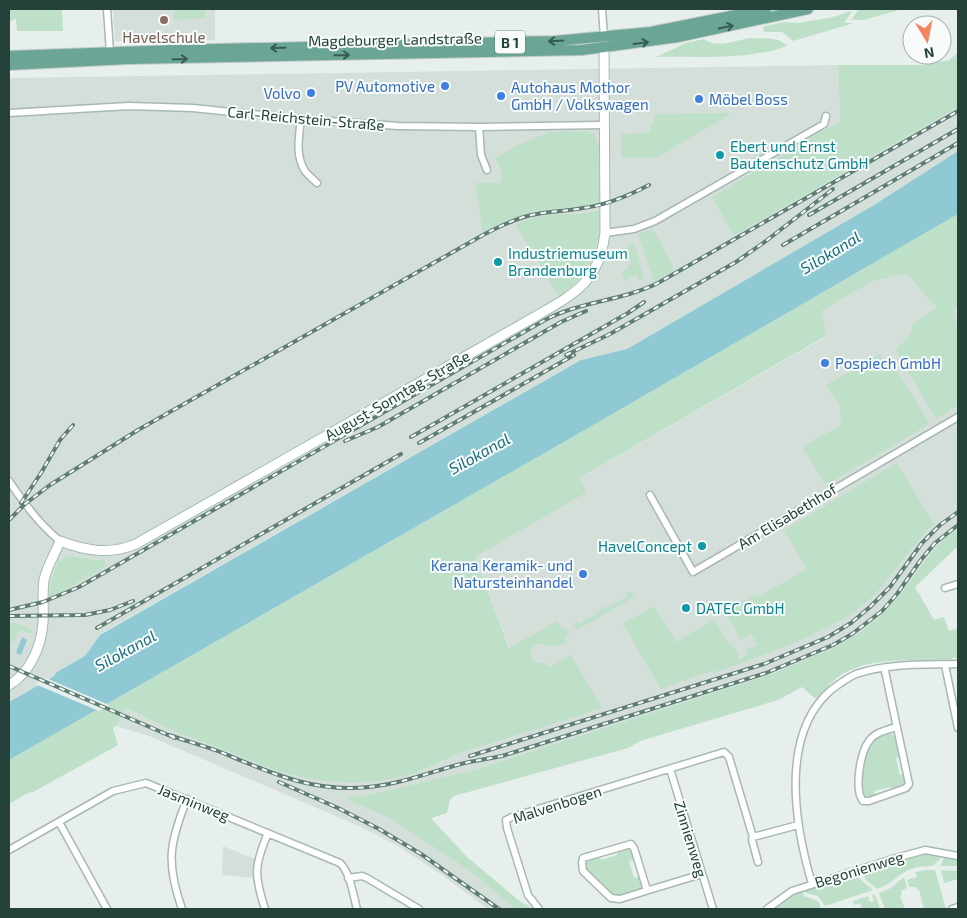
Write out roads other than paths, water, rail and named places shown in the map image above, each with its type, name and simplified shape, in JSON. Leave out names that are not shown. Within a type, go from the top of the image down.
[{"type":"main road","name":"Magdeburger Landstraße","points":[[9,56],[555,41],[604,42],[766,9]]},
{"type":"main road","name":"Magdeburger Landstraße","points":[[9,65],[128,59],[512,52],[604,42],[678,37],[808,9]]},
{"type":"street","points":[[107,9],[110,52]]},
{"type":"street","points":[[602,9],[604,42]]},
{"type":"street","name":"August-Sonntag-Straße","points":[[9,480],[44,528],[60,541],[86,550],[124,549],[567,298],[582,286],[593,272],[601,255],[605,233],[604,42]]},
{"type":"street","name":"Carl-Reichstein-Straße","points":[[9,112],[129,106],[193,108],[301,119],[398,126],[603,125]]},
{"type":"street","points":[[605,233],[634,229],[655,222],[824,124],[826,116]]},
{"type":"street","points":[[301,119],[298,144],[300,158],[305,171],[317,183]]},
{"type":"street","points":[[479,127],[481,155],[487,170]]},
{"type":"street","name":"Am Elisabethhof","points":[[650,495],[693,572],[958,417]]},
{"type":"street","points":[[9,685],[16,681],[28,667],[40,641],[43,624],[44,580],[60,541]]},
{"type":"street","points":[[945,588],[958,584]]},
{"type":"street","points":[[812,884],[798,824],[796,800],[797,763],[804,731],[809,718],[821,699],[844,680],[857,674],[886,668],[958,664]]},
{"type":"street","points":[[944,665],[958,728]]},
{"type":"street","points":[[886,668],[896,727],[909,784],[906,788],[869,801],[863,801],[859,796],[858,780],[863,752],[869,741],[878,733],[896,727]]},
{"type":"street","points":[[670,768],[724,752],[729,757],[753,837],[752,840],[758,862]]},
{"type":"street","name":"Zinnienweg","points":[[670,768],[713,909]]},
{"type":"street","name":"Malvenbogen","points":[[539,909],[528,896],[506,820],[670,768]]},
{"type":"street","name":"Jasminweg","points":[[9,850],[113,791],[146,783],[340,863],[348,878]]},
{"type":"street","points":[[182,909],[173,878],[171,851],[175,829],[187,799]]},
{"type":"street","points":[[59,822],[107,909]]},
{"type":"street","points":[[753,837],[798,824]]},
{"type":"street","points":[[265,909],[256,872],[259,854],[268,833]]},
{"type":"street","points":[[648,890],[631,844],[583,858],[583,871],[610,898],[620,899],[702,874]]},
{"type":"street","name":"Begonienweg","points":[[767,909],[792,891],[925,850],[958,856]]},
{"type":"street","points":[[357,909],[348,878],[362,876],[419,909]]},
{"type":"street","points":[[952,909],[958,907]]},
{"type":"water","name":"Silokanal","points":[[958,151],[958,214],[9,760],[9,702],[85,656],[100,635],[581,360],[627,349],[874,205]]},
{"type":"water","points":[[22,637],[27,640],[21,655],[16,653]]},
{"type":"railway","points":[[9,610],[43,602],[79,587],[545,320],[573,309],[630,294],[658,283],[958,111]]},
{"type":"railway","points":[[809,215],[958,129]]},
{"type":"railway","points":[[783,245],[958,143]]},
{"type":"railway","points":[[9,520],[25,504],[50,485],[138,430],[489,232],[509,222],[530,215],[592,207],[625,196],[649,185]]},
{"type":"railway","points":[[566,355],[610,334],[736,262],[833,189]]},
{"type":"railway","points":[[411,437],[644,302]]},
{"type":"railway","points":[[345,441],[378,427],[561,322],[586,311]]},
{"type":"railway","points":[[419,443],[574,355]]},
{"type":"railway","points":[[21,503],[60,440],[73,425]]},
{"type":"railway","points":[[97,628],[401,454]]},
{"type":"railway","points":[[470,756],[764,664],[828,637],[851,623],[870,607],[890,587],[922,543],[940,525],[958,512]]},
{"type":"railway","points":[[169,735],[216,750],[293,780],[330,787],[380,786],[463,764],[502,756],[766,673],[833,645],[852,634],[882,611],[935,543],[958,525]]},
{"type":"railway","points":[[9,616],[85,615],[110,610],[133,601]]},
{"type":"railway","points":[[9,666],[175,738]]},
{"type":"railway","points":[[279,782],[338,808],[379,829],[421,854],[499,909]]},
{"type":"place","name":"Havelschule","points":[[164,20]]},
{"type":"place","name":"PV Automotive","points":[[445,86]]},
{"type":"place","name":"Volvo","points":[[311,93]]},
{"type":"place","name":"Autohaus Mothor GmbH / Volkswagen","points":[[501,96]]},
{"type":"place","name":"Möbel Boss","points":[[699,99]]},
{"type":"place","name":"Ebert und Ernst Bautenschutz GmbH","points":[[720,155]]},
{"type":"place","name":"Industriemuseum Brandenburg","points":[[498,262]]},
{"type":"place","name":"Pospiech GmbH","points":[[825,363]]},
{"type":"place","name":"HavelConcept","points":[[702,546]]},
{"type":"place","name":"Kerana Keramik- und Natursteinhandel","points":[[583,574]]},
{"type":"place","name":"DATEC GmbH","points":[[686,608]]}]
